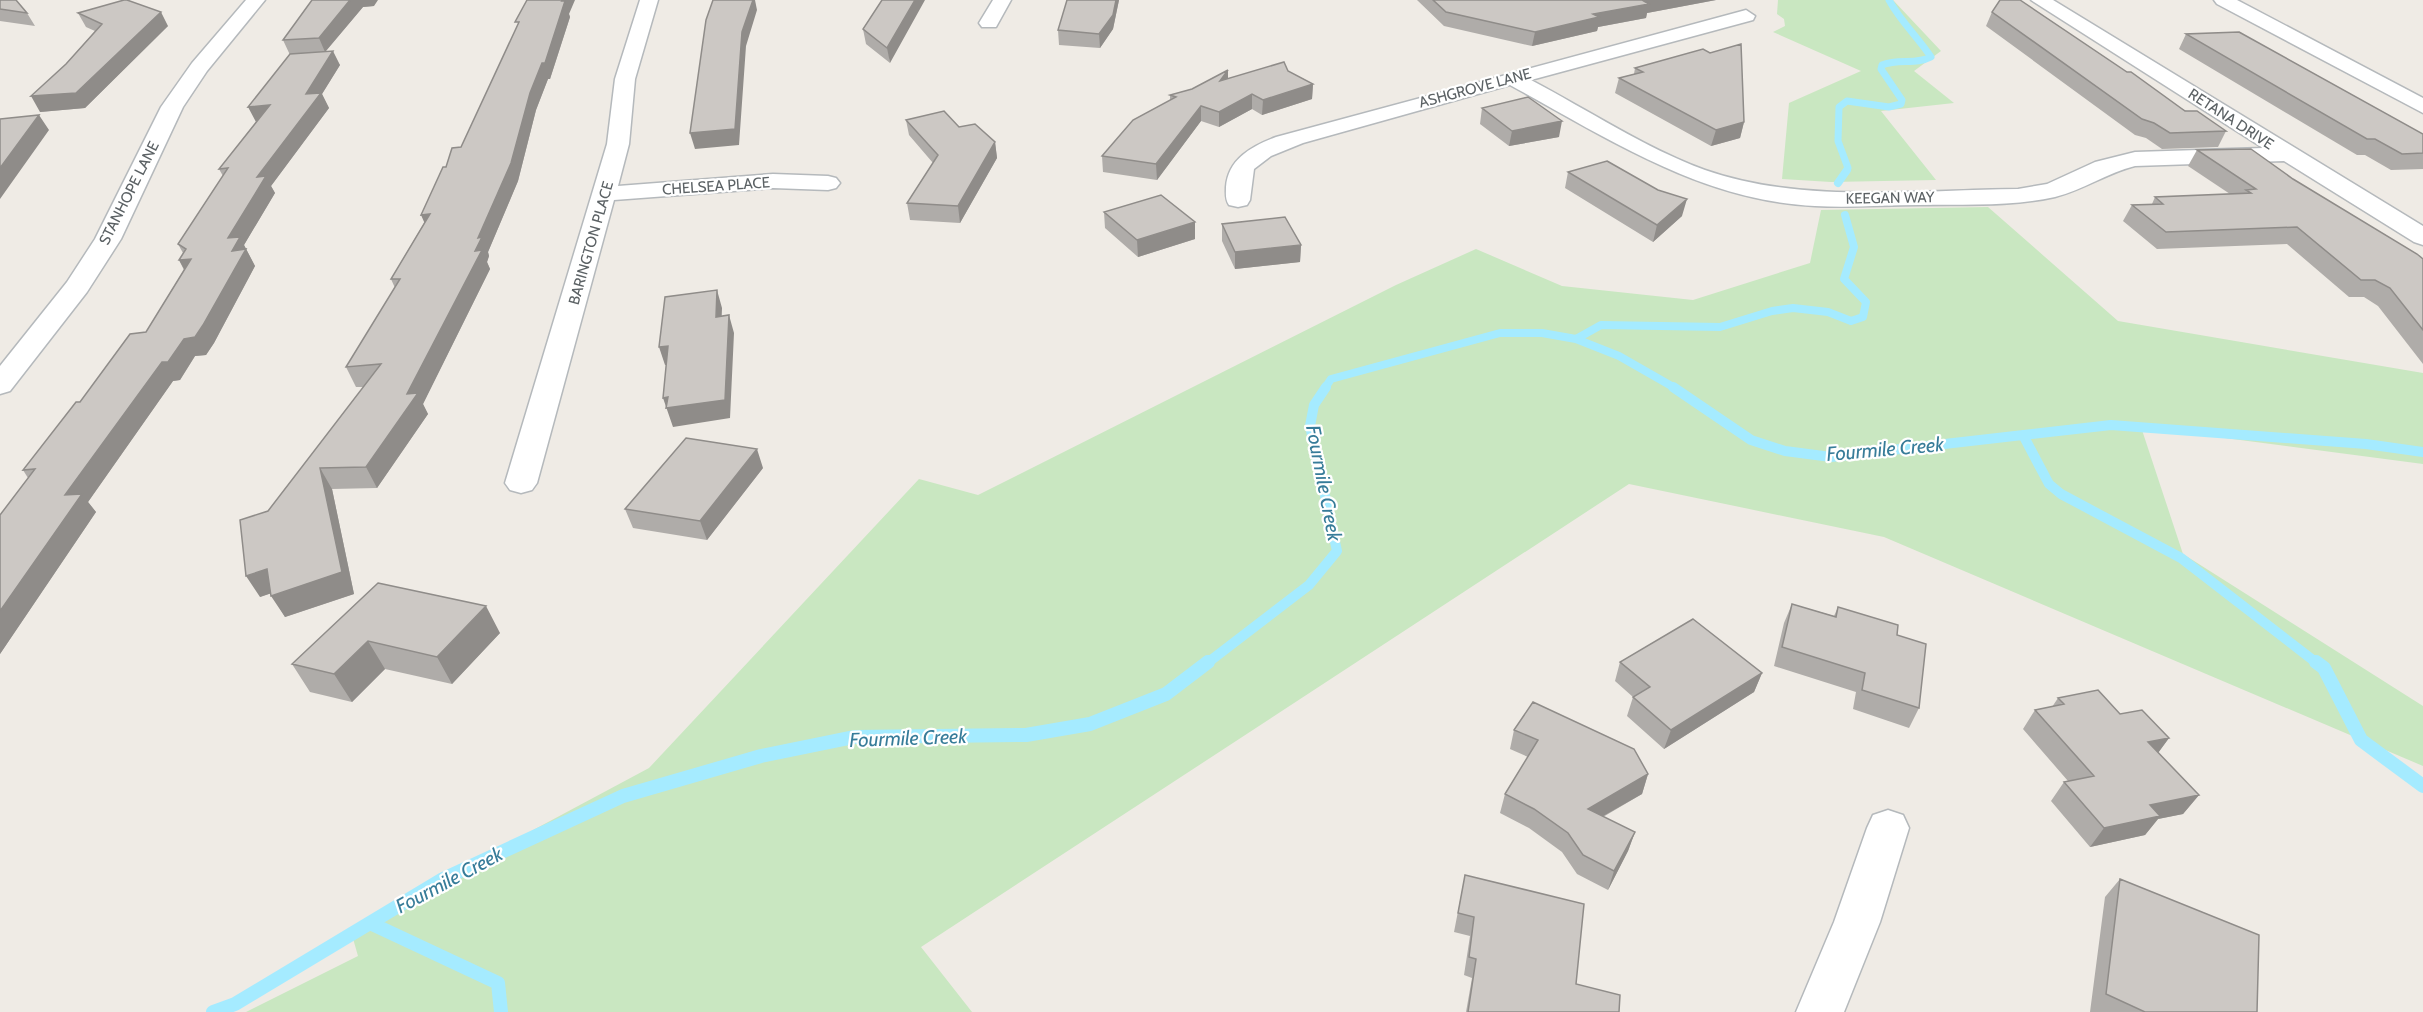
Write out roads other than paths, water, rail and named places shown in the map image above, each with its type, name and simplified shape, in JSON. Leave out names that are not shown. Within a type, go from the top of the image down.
[{"type":"street","name":"STANHOPE LANE","points":[[0,386],[78,286],[108,239],[172,107],[199,67],[256,0]]},
{"type":"street","name":"BARINGTON PLACE","points":[[521,483],[618,144],[625,79],[649,0]]},
{"type":"street","points":[[989,22],[1002,0]]},
{"type":"street","name":"RETANA DRIVE","points":[[2040,0],[2423,237]]},
{"type":"street","points":[[2223,0],[2423,106]]},
{"type":"street","name":"ASHGROVE LANE","points":[[1238,200],[1239,180],[1245,165],[1261,152],[1327,128],[1746,16]]},
{"type":"street","name":"KEEGAN WAY","points":[[1514,79],[1663,160],[1698,175],[1754,190],[1814,199],[2018,196],[2053,190],[2103,167],[2134,159],[2286,154]]},
{"type":"street","name":"CHELSEA PLACE","points":[[604,194],[773,181],[828,183]]},
{"type":"street","points":[[1820,1012],[1857,922],[1888,828]]},
{"type":"waterway","points":[[1847,170],[1838,141],[1839,107],[1847,101],[1889,107],[1901,104],[1902,100],[1881,69],[1882,65],[1919,61],[1931,57],[1889,0]]},
{"type":"waterway","points":[[1838,183],[1847,170]]},
{"type":"waterway","points":[[1576,339],[1601,325],[1720,327],[1772,311],[1793,308],[1828,312],[1851,321],[1863,317],[1866,302],[1844,279],[1854,247],[1845,215]]},
{"type":"waterway","name":"Fourmile Creek","points":[[1325,388],[1331,379],[1500,333],[1542,333],[1576,339]]},
{"type":"waterway","name":"Fourmile Creek","points":[[1576,339],[1619,356],[1675,388]]},
{"type":"waterway","name":"Fourmile Creek","points":[[1206,664],[1309,585],[1337,551],[1310,426],[1314,405],[1326,387]]},
{"type":"waterway","name":"Fourmile Creek","points":[[1673,387],[1751,440],[1785,451],[1831,457],[2023,435]]},
{"type":"waterway","name":"Fourmile Creek","points":[[2023,435],[2111,425],[2366,444],[2423,452]]},
{"type":"waterway","points":[[2023,435],[2049,484],[2061,494],[2181,558],[2318,664]]},
{"type":"waterway","name":"Fourmile Creek","points":[[213,1012],[235,1004],[443,879],[623,796],[761,756],[854,737],[1026,735],[1090,724],[1166,694],[1208,662]]},
{"type":"waterway","points":[[2316,662],[2324,668],[2361,740],[2423,786]]},
{"type":"waterway","points":[[372,924],[498,983],[501,1012]]}]
